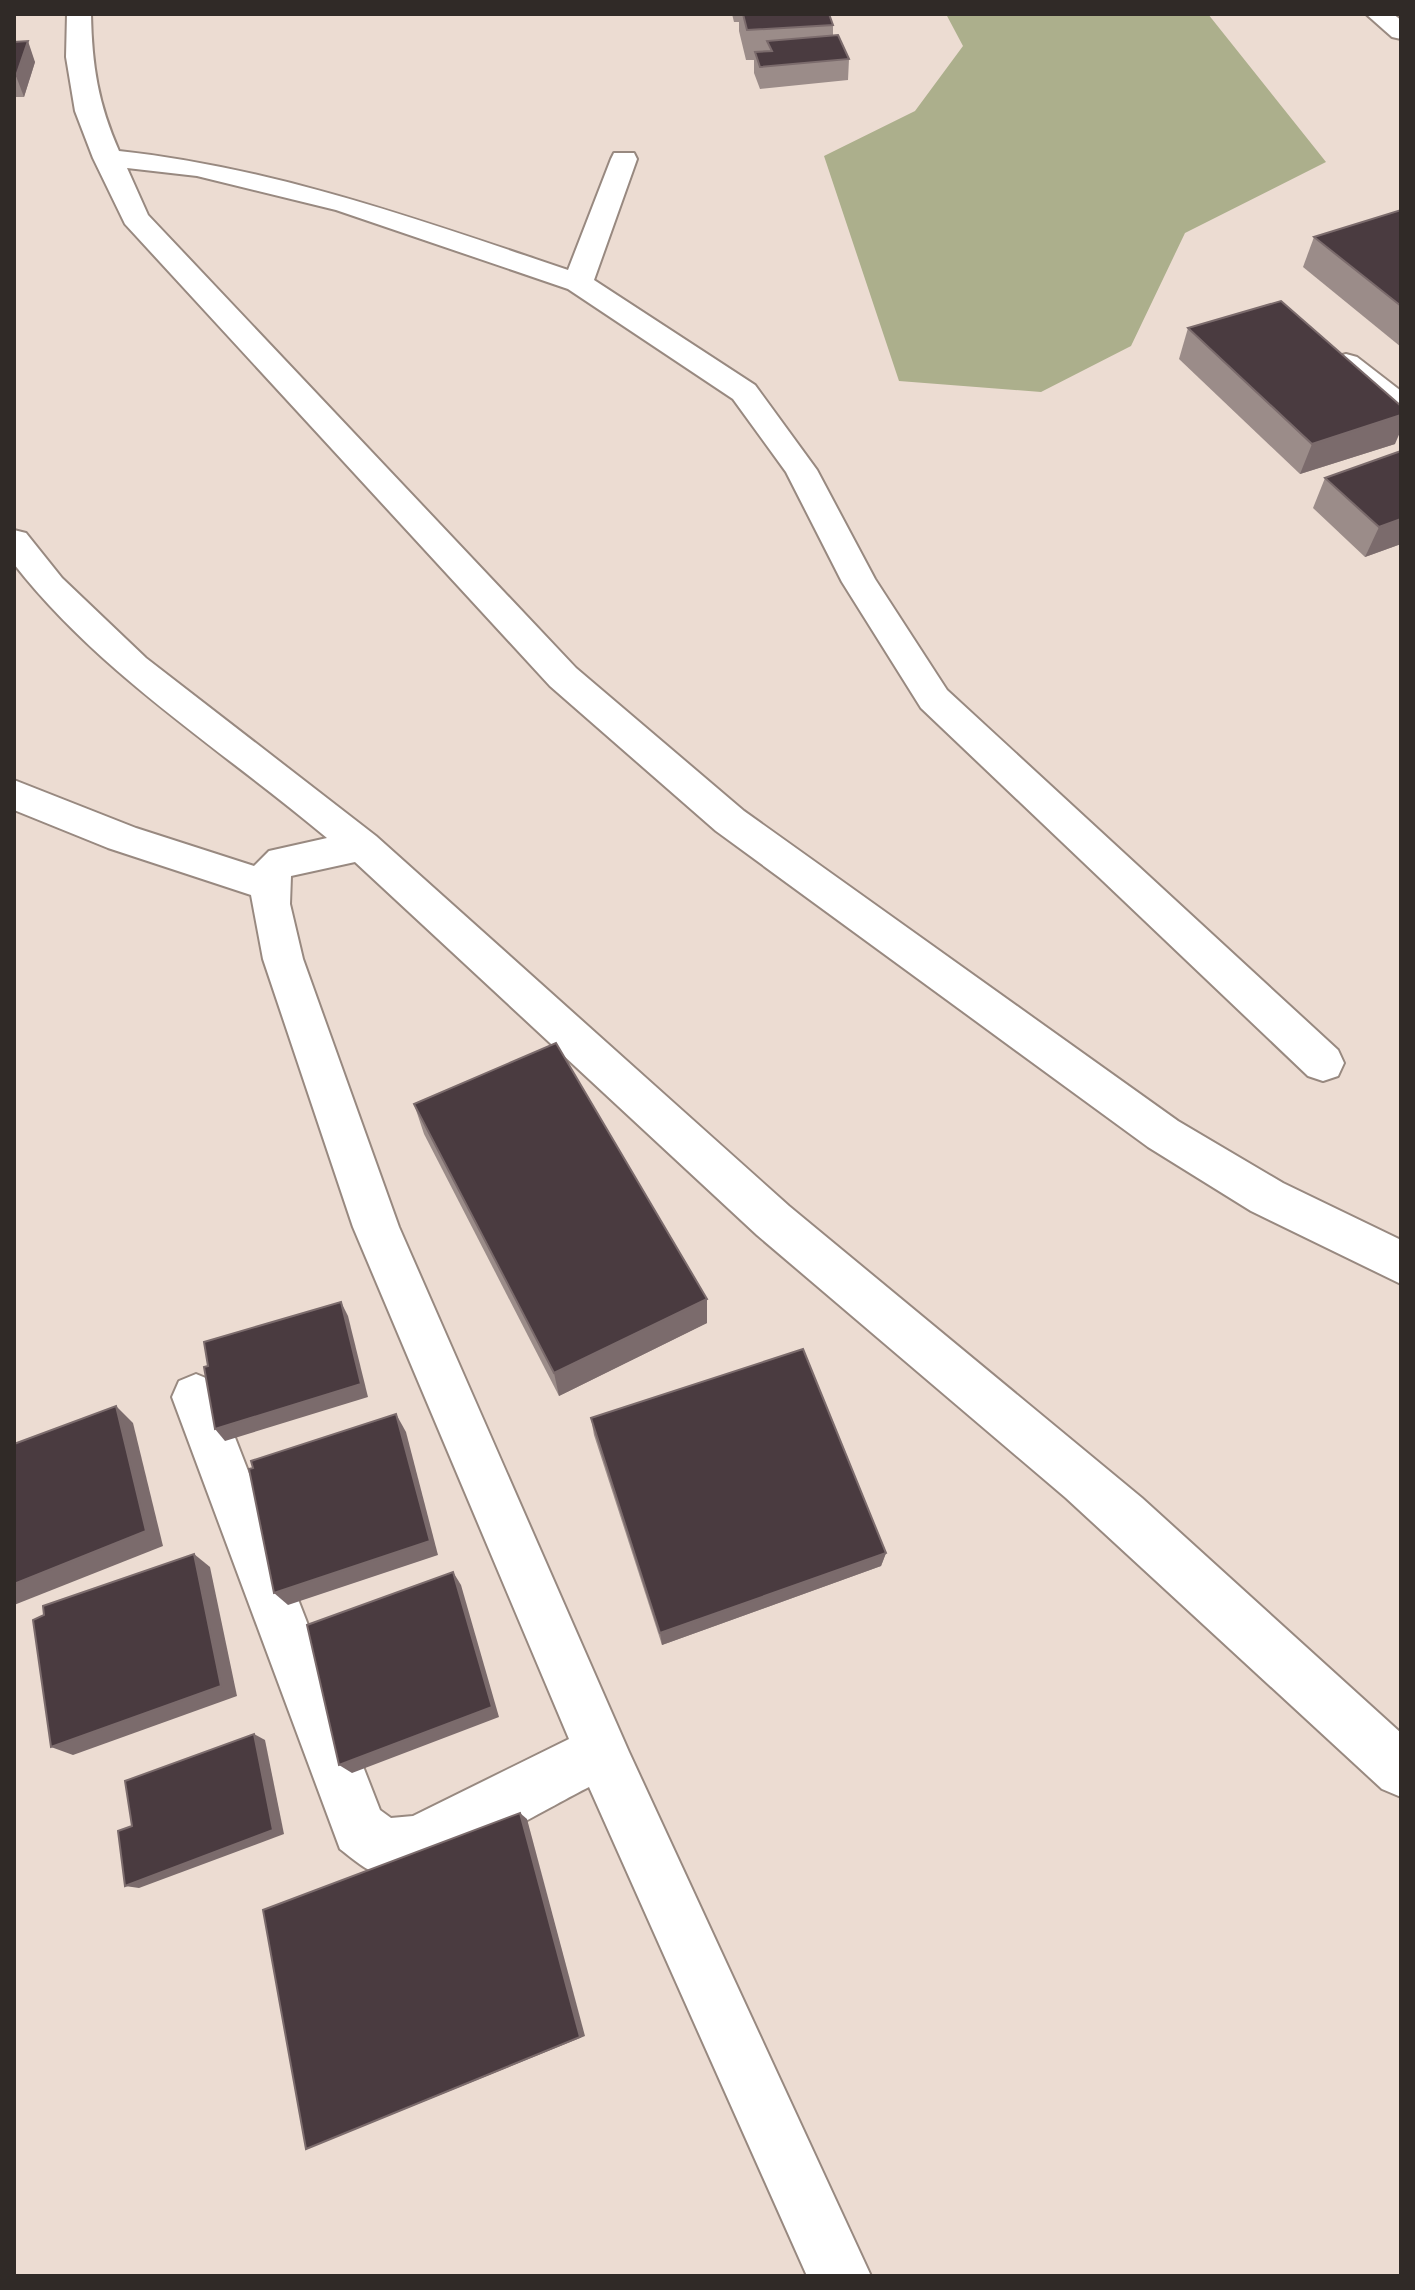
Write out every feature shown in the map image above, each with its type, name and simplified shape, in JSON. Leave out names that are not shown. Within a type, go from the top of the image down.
[{"type":"street","points":[[79,14],[79,57],[88,111],[106,158],[135,218],[563,677],[730,821],[1163,1134],[1267,1197],[1401,1263]]},
{"type":"street","points":[[1378,14],[1401,32]]},
{"type":"street","points":[[106,158],[197,168],[345,204],[578,283],[744,392],[801,470],[859,582],[934,699],[1323,1063]]},
{"type":"street","points":[[578,283],[624,159]]},
{"type":"street","points":[[1320,342],[1401,406]]},
{"type":"street","points":[[14,541],[34,569],[87,625],[187,710],[280,777],[362,846],[832,1272],[1086,1483],[1401,1770]]},
{"type":"street","points":[[14,794],[122,838],[270,886]]},
{"type":"street","points":[[362,846],[277,864],[270,886],[283,959],[376,1227],[602,1752],[839,2276]]},
{"type":"street","points":[[196,1397],[360,1829],[383,1847],[417,1844],[602,1752]]},
{"type":"green space","points":[[946,14],[1208,14],[1326,162],[1185,233],[1131,346],[1041,392],[899,381],[824,156],[915,111],[963,46]]},
{"type":"building","points":[[743,14],[829,14],[833,25],[747,30]]},
{"type":"building","points":[[838,35],[849,59],[760,67],[755,52],[772,51],[767,41]]},
{"type":"building","points":[[28,41],[16,76],[14,76],[14,42]]},
{"type":"building","points":[[1401,210],[1401,306],[1314,237]]},
{"type":"building","points":[[1281,301],[1401,406],[1401,415],[1312,444],[1188,328]]},
{"type":"building","points":[[1401,451],[1401,519],[1379,527],[1325,478]]},
{"type":"building","points":[[556,1043],[707,1299],[554,1373],[414,1104]]},
{"type":"building","points":[[341,1302],[361,1384],[215,1429],[204,1367],[208,1366],[204,1342]]},
{"type":"building","points":[[803,1349],[886,1553],[660,1633],[591,1418]]},
{"type":"building","points":[[116,1406],[146,1531],[14,1584],[14,1444]]},
{"type":"building","points":[[396,1414],[430,1541],[274,1593],[249,1469],[253,1468],[251,1461]]},
{"type":"building","points":[[194,1554],[221,1686],[51,1747],[33,1620],[44,1615],[43,1606]]},
{"type":"building","points":[[453,1572],[492,1707],[339,1765],[307,1625]]},
{"type":"building","points":[[254,1734],[273,1830],[125,1886],[118,1831],[132,1826],[125,1781]]},
{"type":"building","points":[[520,1813],[580,2037],[306,2149],[263,1910]]}]
